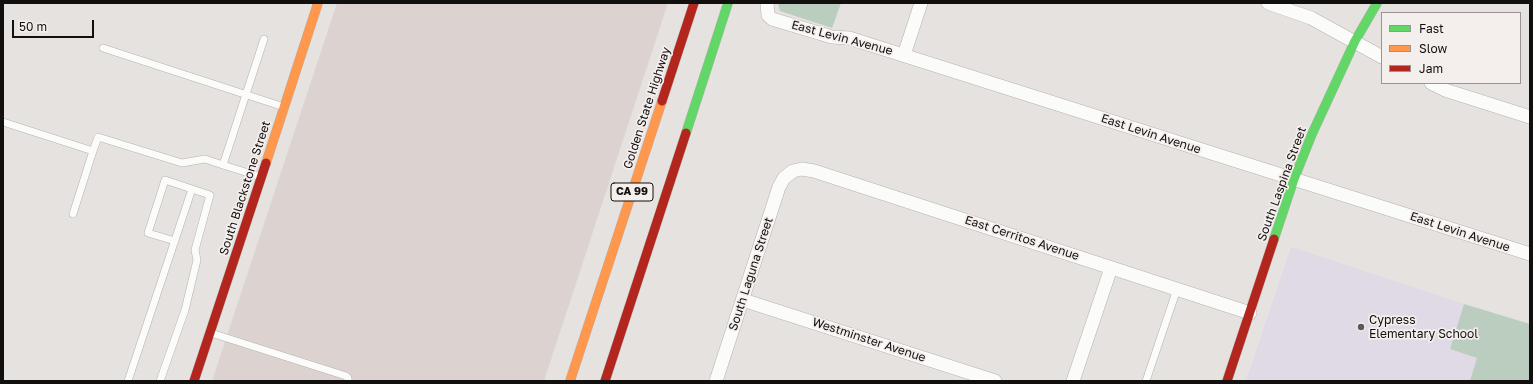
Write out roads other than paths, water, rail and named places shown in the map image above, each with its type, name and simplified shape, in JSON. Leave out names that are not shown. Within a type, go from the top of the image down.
[{"type":"main road","name":"South Blackstone Street","points":[[194,381],[318,3]]},
{"type":"main road","name":"Golden State Highway","points":[[570,381],[694,3]]},
{"type":"main road","name":"CA 99","points":[[605,381],[728,3]]},
{"type":"main road","name":"South Laspina Street","points":[[1227,381],[1294,180],[1324,105],[1355,41],[1377,3]]},
{"type":"street","name":"East Levin Avenue","points":[[767,3],[768,15],[772,19],[832,37],[849,38],[904,55],[1530,254]]},
{"type":"street","points":[[904,55],[921,3]]},
{"type":"street","points":[[1268,3],[1311,18],[1381,56]]},
{"type":"street","points":[[1433,84],[1445,90],[1530,117]]},
{"type":"street","name":"East Cerritos Avenue","points":[[793,171],[802,169],[814,171],[1250,313]]},
{"type":"street","name":"South Laguna Street","points":[[716,381],[779,188],[784,178],[793,171]]},
{"type":"street","points":[[1073,381],[1111,268]]},
{"type":"street","name":"Westminster Avenue","points":[[743,300],[995,381]]},
{"type":"lane","points":[[223,165],[264,39]]},
{"type":"lane","points":[[103,48],[284,107]]},
{"type":"lane","points":[[3,122],[93,151]]},
{"type":"lane","points":[[73,214],[98,137],[182,164],[205,159],[261,177]]},
{"type":"lane","points":[[160,381],[185,310],[197,260],[195,250],[210,194],[165,180],[148,233],[175,241]]},
{"type":"lane","points":[[128,381],[192,189]]},
{"type":"lane","points":[[1146,381],[1177,289]]},
{"type":"lane","points":[[210,332],[346,376],[350,380]]},
{"type":"place","name":"Cypress Elementary School","points":[[1361,327]]}]
